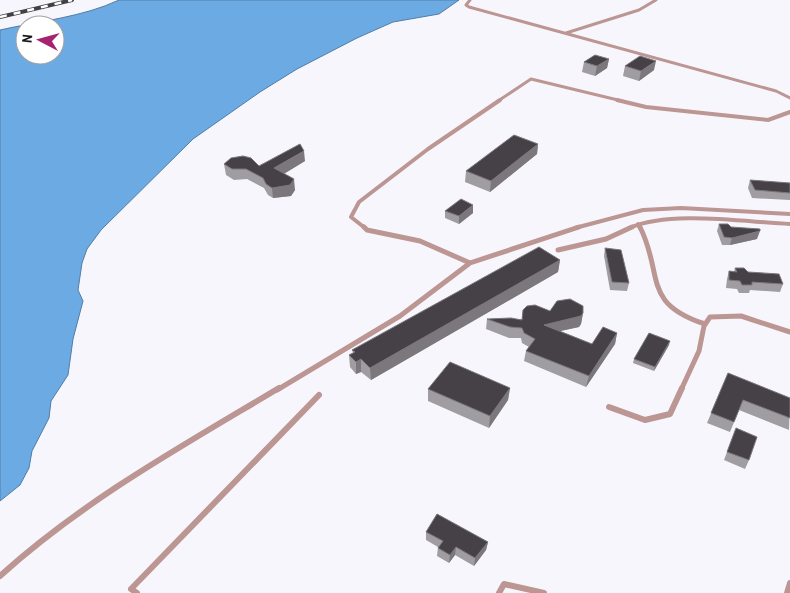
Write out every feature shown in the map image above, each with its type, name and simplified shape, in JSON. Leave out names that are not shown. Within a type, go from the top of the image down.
[{"type":"lane","points":[[470,0],[466,5],[469,7],[776,91],[790,98]]},
{"type":"lane","points":[[566,33],[579,26],[633,11],[656,0]]},
{"type":"lane","points":[[470,263],[420,241],[367,230],[351,217],[359,202],[413,161],[531,79],[646,108],[768,120],[790,112]]},
{"type":"lane","points":[[0,576],[52,531],[134,475],[400,316],[470,263],[604,219],[643,210],[681,208],[790,214]]},
{"type":"lane","points":[[558,250],[606,239],[646,221],[672,218],[790,224]]},
{"type":"lane","points":[[638,224],[646,236],[658,292],[662,301],[676,312],[705,324]]},
{"type":"lane","points":[[609,407],[645,420],[670,414],[699,351],[705,324],[710,317],[728,314],[740,315],[790,332]]},
{"type":"lane","points":[[137,593],[131,589],[319,395]]},
{"type":"lane","points":[[787,593],[790,583]]},
{"type":"lane","points":[[499,593],[504,584],[544,593]]},
{"type":"water","points":[[119,0],[459,0],[439,14],[393,22],[357,38],[297,69],[260,92],[193,139],[101,230],[87,249],[82,263],[78,290],[83,301],[73,339],[68,375],[51,401],[49,418],[32,451],[29,468],[20,485],[0,501],[0,30],[15,27],[15,65],[65,65],[65,17],[91,11]]},
{"type":"building","points":[[595,55],[609,59],[597,66],[584,62]]},
{"type":"building","points":[[640,56],[656,61],[641,71],[625,66]]},
{"type":"building","points":[[514,135],[538,144],[491,181],[466,171]]},
{"type":"building","points":[[300,144],[304,151],[274,168],[294,179],[290,185],[272,188],[266,184],[263,178],[246,169],[232,169],[224,164],[231,158],[243,156],[251,158],[259,166]]},
{"type":"building","points":[[750,180],[790,183],[790,193],[755,190]]},
{"type":"building","points":[[461,199],[473,205],[459,216],[445,211]]},
{"type":"building","points":[[719,224],[728,224],[731,227],[760,229],[760,231],[732,238],[724,237]]},
{"type":"building","points":[[539,247],[560,260],[370,368],[361,359],[356,362],[349,355],[355,352],[352,350]]},
{"type":"building","points":[[605,248],[621,250],[629,283],[612,282]]},
{"type":"building","points":[[735,268],[744,268],[748,272],[779,274],[783,284],[752,282],[752,285],[742,285],[740,281],[729,280],[729,271],[737,272]]},
{"type":"building","points":[[570,299],[583,306],[581,316],[544,325],[592,344],[603,327],[617,333],[589,376],[526,351],[535,339],[524,333],[522,328],[510,327],[487,319],[511,318],[522,320],[523,310],[527,306],[535,305],[550,311],[557,301]]},
{"type":"building","points":[[649,333],[670,341],[655,367],[634,359]]},
{"type":"building","points":[[450,362],[510,388],[490,416],[428,389]]},
{"type":"building","points":[[728,373],[790,398],[790,418],[743,400],[734,422],[711,413]]},
{"type":"building","points":[[736,428],[757,437],[749,460],[727,452]]},
{"type":"building","points":[[437,514],[488,542],[475,558],[456,547],[450,555],[438,548],[443,541],[426,532]]},
{"type":"railway","points":[[0,17],[72,0]]}]
